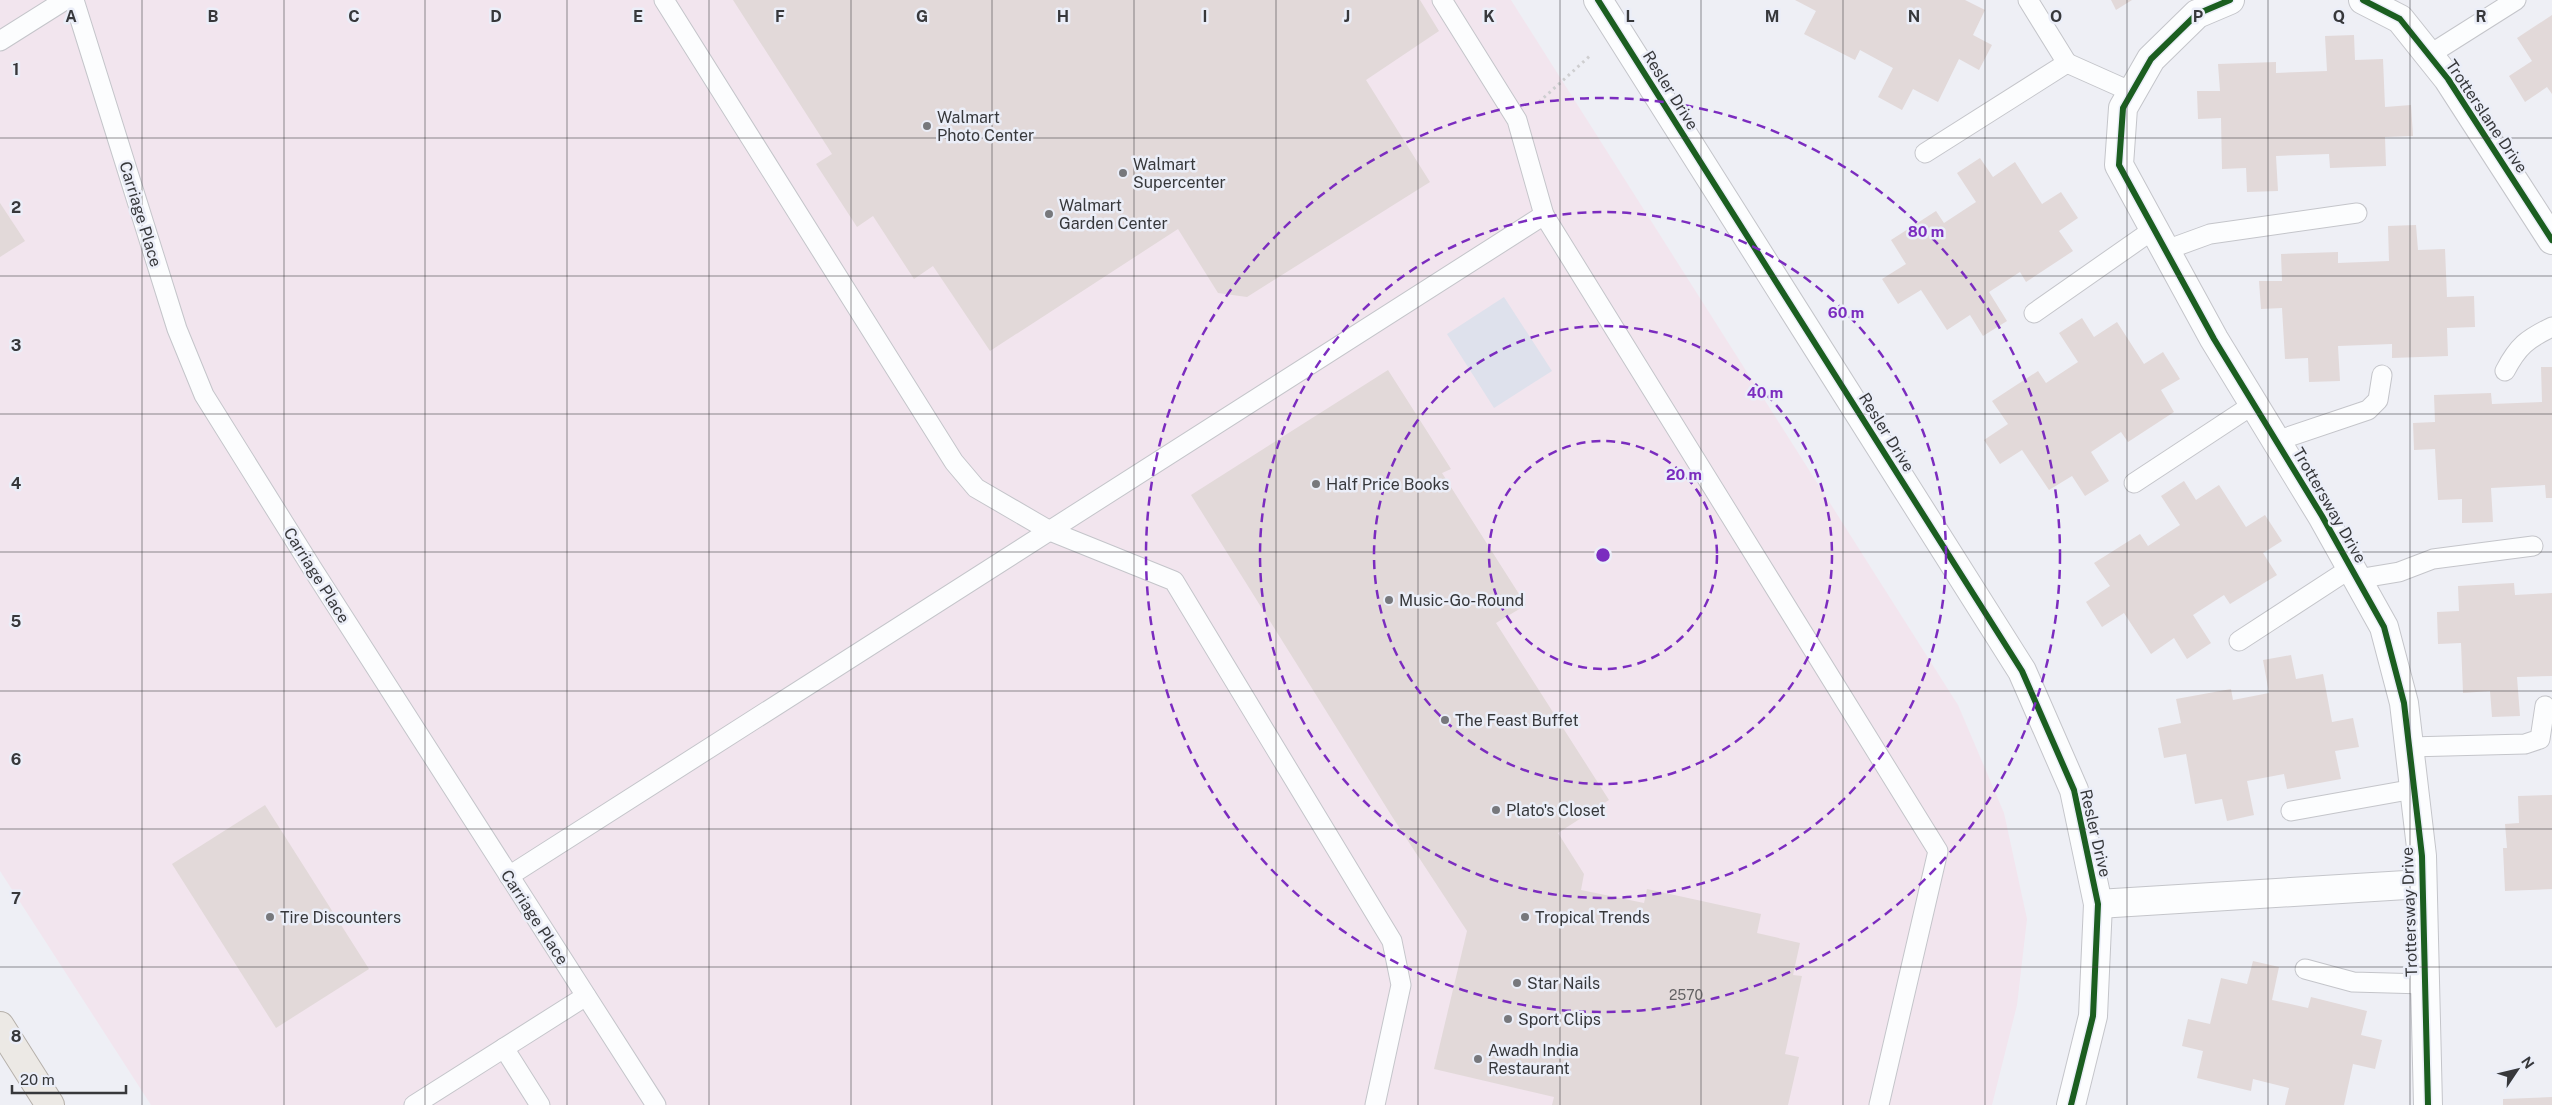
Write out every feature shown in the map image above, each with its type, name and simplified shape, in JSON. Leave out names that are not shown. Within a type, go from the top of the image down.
[{"type":"main road","points":[[0,1026],[50,1105]]},
{"type":"street","name":"Resler Drive","points":[[1598,0],[2022,671],[2074,790],[2098,904],[2093,1016],[2071,1105]]},
{"type":"street","name":"Trottersway Drive","points":[[2230,0],[2197,14],[2151,59],[2123,108],[2119,165],[2254,404],[2384,627],[2404,703],[2422,856],[2428,1105]]},
{"type":"street","name":"Trotterslane Drive","points":[[2363,0],[2400,19],[2448,79],[2548,223]]},
{"type":"street","name":"Trottersway Drive","points":[[2098,904],[2422,884]]},
{"type":"lane","points":[[0,41],[65,0]]},
{"type":"lane","name":"Carriage Place","points":[[74,0],[177,329],[204,395],[656,1105]]},
{"type":"lane","points":[[664,0],[954,462],[976,488],[1050,531],[1174,581],[1392,940],[1401,985],[1375,1105]]},
{"type":"lane","points":[[1442,0],[1518,120],[1544,215],[1938,851],[1879,1105]]},
{"type":"lane","points":[[2028,0],[2067,63],[2132,92]]},
{"type":"lane","points":[[2429,55],[2516,0]]},
{"type":"lane","points":[[1925,153],[2067,63]]},
{"type":"lane","points":[[2034,313],[2160,240],[2356,213]]},
{"type":"lane","points":[[509,876],[1544,215]]},
{"type":"lane","points":[[2505,371],[2514,352],[2530,338],[2552,328]]},
{"type":"lane","points":[[2276,441],[2368,410],[2378,400],[2382,375]]},
{"type":"lane","points":[[2134,483],[2254,404]]},
{"type":"lane","points":[[2239,640],[2354,573],[2398,572],[2433,558],[2533,546]]},
{"type":"lane","points":[[2409,747],[2525,744],[2540,739],[2546,706]]},
{"type":"lane","points":[[2291,811],[2414,789]]},
{"type":"lane","points":[[2305,969],[2353,982],[2424,984]]},
{"type":"lane","points":[[414,1105],[586,996]]},
{"type":"lane","points":[[504,1048],[540,1105]]},
{"type":"path","points":[[1518,120],[1594,53]]},
{"type":"shaded area","points":[[0,0],[1511,0],[1958,705],[2004,813],[2027,919],[2017,1005],[1992,1105],[151,1105],[0,871]]},
{"type":"shaded area","points":[[1504,297],[1552,371],[1494,408],[1447,334]]},
{"type":"building","name":"Walmart Supercenter","points":[[733,0],[1420,0],[1439,31],[1366,80],[1430,182],[1247,297],[1218,293],[1178,229],[990,351],[933,266],[914,279],[873,216],[857,227],[816,164],[832,154]]},
{"type":"building","points":[[1795,0],[1965,0],[1985,10],[1973,35],[1992,45],[1979,70],[1959,59],[1938,102],[1913,89],[1902,110],[1878,97],[1893,68],[1860,50],[1855,60],[1804,34],[1816,11]]},
{"type":"building","points":[[2111,0],[2132,0],[2116,10]]},
{"type":"building","points":[[2552,15],[2552,94],[2547,87],[2525,102],[2509,76],[2532,61],[2517,38]]},
{"type":"building","points":[[2354,35],[2355,60],[2383,59],[2385,107],[2411,105],[2413,136],[2385,137],[2386,166],[2330,168],[2329,154],[2276,156],[2278,191],[2247,192],[2246,168],[2222,169],[2221,118],[2198,119],[2197,91],[2220,91],[2218,64],[2276,62],[2276,73],[2327,71],[2325,36]]},
{"type":"building","points":[[1980,158],[1993,177],[2015,162],[2042,204],[2061,192],[2078,218],[2059,231],[2073,251],[2026,282],[2020,272],[1989,292],[2007,321],[1983,336],[1970,315],[1947,330],[1921,290],[1898,304],[1882,279],[1906,264],[1891,240],[1936,211],[1944,223],[1976,202],[1957,173]]},
{"type":"building","points":[[0,203],[25,241],[0,257]]},
{"type":"building","points":[[2416,225],[2418,250],[2445,249],[2447,297],[2474,296],[2475,327],[2447,328],[2448,356],[2392,358],[2392,344],[2338,346],[2340,381],[2309,382],[2308,358],[2285,359],[2282,308],[2261,309],[2259,281],[2282,281],[2281,254],[2338,252],[2338,263],[2389,261],[2388,226]]},
{"type":"building","points":[[2082,318],[2094,337],[2117,322],[2144,364],[2163,352],[2180,379],[2161,390],[2174,412],[2128,442],[2121,432],[2091,452],[2109,481],[2085,496],[2072,476],[2049,490],[2022,450],[2000,464],[1984,440],[2008,424],[1992,401],[2038,371],[2046,383],[2078,362],[2059,333]]},
{"type":"building","points":[[2541,367],[2552,367],[2552,498],[2546,498],[2545,485],[2491,488],[2493,522],[2462,523],[2462,499],[2438,500],[2435,449],[2414,450],[2413,423],[2435,422],[2434,395],[2491,393],[2492,404],[2542,402]]},
{"type":"building","points":[[1388,370],[1451,469],[1442,473],[1526,605],[1496,623],[1609,800],[1558,833],[1584,874],[1581,890],[1644,903],[1647,889],[1761,914],[1757,933],[1800,943],[1793,975],[1802,976],[1785,1054],[1799,1057],[1788,1105],[1552,1105],[1554,1097],[1434,1069],[1467,931],[1393,818],[1191,495]]},
{"type":"building","points":[[2184,481],[2196,500],[2219,485],[2246,527],[2265,515],[2282,541],[2263,553],[2277,575],[2230,604],[2224,595],[2193,615],[2211,643],[2187,659],[2174,638],[2151,654],[2124,613],[2102,627],[2086,602],[2110,586],[2094,563],[2140,534],[2148,546],[2180,525],[2161,496]]},
{"type":"building","points":[[2514,583],[2515,595],[2552,593],[2552,676],[2517,677],[2520,716],[2492,717],[2490,691],[2463,693],[2461,643],[2438,644],[2437,612],[2459,611],[2458,586]]},
{"type":"building","points":[[2291,655],[2296,679],[2323,674],[2332,722],[2353,718],[2359,747],[2335,751],[2341,779],[2287,789],[2284,774],[2247,781],[2254,815],[2227,821],[2222,799],[2195,804],[2186,754],[2164,758],[2158,728],[2181,723],[2176,699],[2231,689],[2233,700],[2269,693],[2263,660]]},
{"type":"building","points":[[2552,795],[2552,889],[2505,891],[2503,848],[2507,848],[2505,824],[2519,823],[2518,796]]},
{"type":"building","name":"Tire Discounters","points":[[265,805],[369,969],[276,1028],[172,864]]},
{"type":"building","points":[[2253,961],[2279,967],[2272,1000],[2308,1008],[2311,997],[2367,1011],[2361,1035],[2382,1040],[2375,1069],[2353,1064],[2344,1105],[2285,1105],[2289,1088],[2253,1079],[2251,1091],[2197,1078],[2203,1051],[2182,1046],[2188,1019],[2210,1024],[2221,978],[2247,984]]},
{"type":"building","points":[[2552,1097],[2552,1105],[2503,1105],[2503,1099]]},
{"type":"cycle path","points":[[1598,0],[2022,671],[2074,790],[2098,904],[2093,1016],[2071,1105]]},
{"type":"cycle path","points":[[2230,0],[2197,14],[2151,59],[2123,108],[2119,165],[2214,339],[2322,516],[2384,627],[2404,703],[2422,856],[2428,1105]]},
{"type":"cycle path","points":[[2363,0],[2400,19],[2448,79],[2552,240]]},
{"type":"place","name":"Walmart Photo Center","points":[[927,126]]},
{"type":"place","name":"Walmart Supercenter","points":[[1123,173]]},
{"type":"place","name":"Walmart Garden Center","points":[[1049,214]]},
{"type":"place","name":"Half Price Books","points":[[1316,484]]},
{"type":"place","name":"Music-Go-Round","points":[[1389,600]]},
{"type":"place","name":"The Feast Buffet","points":[[1445,720]]},
{"type":"place","name":"Plato's Closet","points":[[1496,810]]},
{"type":"place","name":"Tire Discounters","points":[[270,917]]},
{"type":"place","name":"Tropical Trends","points":[[1525,917]]},
{"type":"place","name":"Star Nails","points":[[1517,983]]},
{"type":"place","name":"Sport Clips","points":[[1508,1019]]},
{"type":"place","name":"Awadh India Restaurant","points":[[1478,1059]]}]
